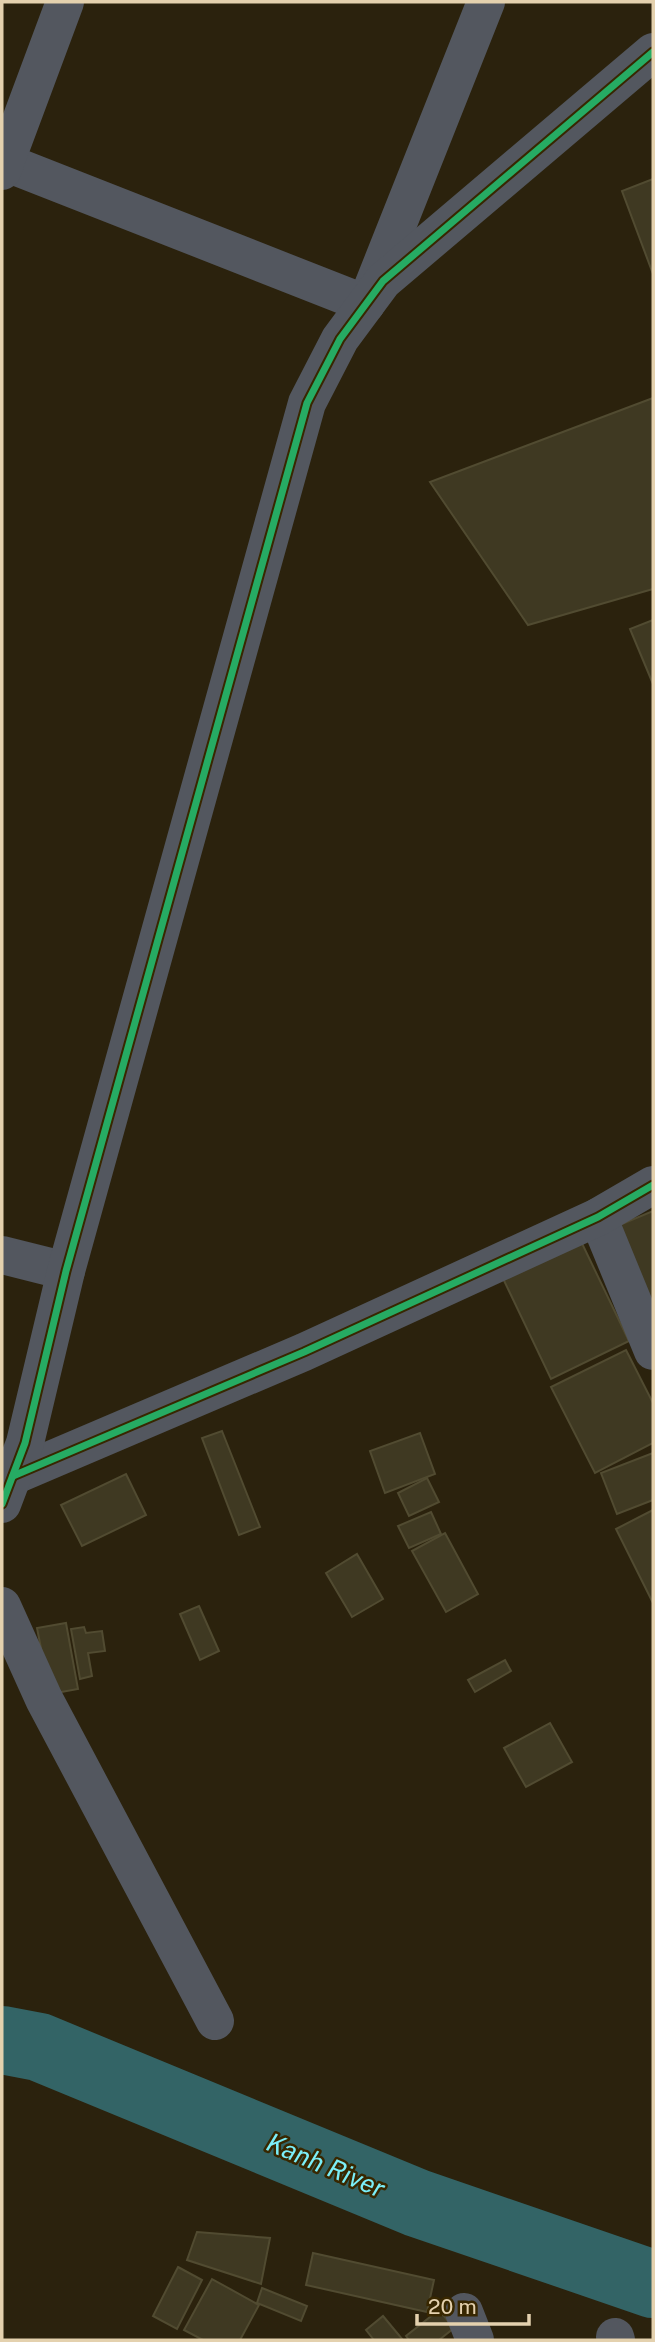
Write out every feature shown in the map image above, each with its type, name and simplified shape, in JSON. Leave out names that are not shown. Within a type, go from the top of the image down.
[{"type":"street","points":[[65,2],[3,164],[366,304]]},
{"type":"street","points":[[366,304],[486,2]]},
{"type":"street","points":[[10,1470],[307,403],[340,339],[383,281],[653,52]]},
{"type":"street","points":[[10,1470],[304,1352],[598,1217],[653,1185]]},
{"type":"street","points":[[598,1217],[653,1351]]},
{"type":"street","points":[[2,1255],[66,1271]]},
{"type":"street","points":[[2,1606],[44,1699],[215,2021]]},
{"type":"building","points":[[653,179],[653,274],[622,191]]},
{"type":"building","points":[[653,398],[653,589],[528,625],[430,482]]},
{"type":"building","points":[[653,620],[653,684],[630,629]]},
{"type":"building","points":[[653,1211],[653,1311],[617,1226]]},
{"type":"building","points":[[577,1233],[629,1341],[551,1379],[499,1270]]},
{"type":"building","points":[[626,1350],[653,1403],[653,1443],[595,1473],[551,1387]]},
{"type":"building","points":[[222,1431],[260,1527],[239,1535],[202,1438]]},
{"type":"building","points":[[420,1433],[435,1474],[385,1493],[370,1451]]},
{"type":"building","points":[[653,1453],[653,1500],[617,1514],[601,1473]]},
{"type":"building","points":[[126,1474],[146,1515],[82,1546],[61,1505]]},
{"type":"building","points":[[427,1478],[439,1502],[409,1516],[398,1493]]},
{"type":"building","points":[[653,1510],[653,1603],[616,1529]]},
{"type":"building","points":[[431,1512],[441,1534],[409,1548],[398,1526]]},
{"type":"building","points":[[445,1533],[478,1594],[446,1612],[412,1551]]},
{"type":"building","points":[[357,1554],[383,1599],[352,1617],[326,1573]]},
{"type":"building","points":[[199,1606],[219,1651],[200,1660],[180,1614]]},
{"type":"building","points":[[66,1623],[78,1689],[50,1694],[37,1628]]},
{"type":"building","points":[[84,1627],[86,1633],[102,1631],[105,1651],[88,1653],[92,1676],[80,1679],[71,1629]]},
{"type":"building","points":[[505,1660],[511,1671],[475,1692],[468,1680]]},
{"type":"building","points":[[550,1723],[572,1762],[526,1787],[504,1748]]},
{"type":"building","points":[[197,2232],[270,2238],[261,2284],[187,2260]]},
{"type":"building","points":[[313,2253],[434,2280],[427,2312],[306,2285]]},
{"type":"building","points":[[178,2267],[202,2280],[177,2329],[153,2316]]},
{"type":"building","points":[[212,2279],[259,2305],[240,2340],[203,2340],[184,2330]]},
{"type":"building","points":[[262,2288],[307,2306],[301,2321],[257,2303]]},
{"type":"building","points":[[439,2310],[454,2328],[439,2340],[409,2340],[406,2336]]},
{"type":"building","points":[[383,2316],[403,2340],[374,2340],[366,2330]]},
{"type":"waterway","name":"Kanh River","points":[[2,2040],[39,2047],[417,2203],[653,2284]]},
{"type":"cycle path","points":[[2,1504],[25,1443],[66,1271],[307,403],[340,339],[383,281],[653,52]]},
{"type":"cycle path","points":[[13,1476],[304,1352],[598,1217],[653,1185]]}]
